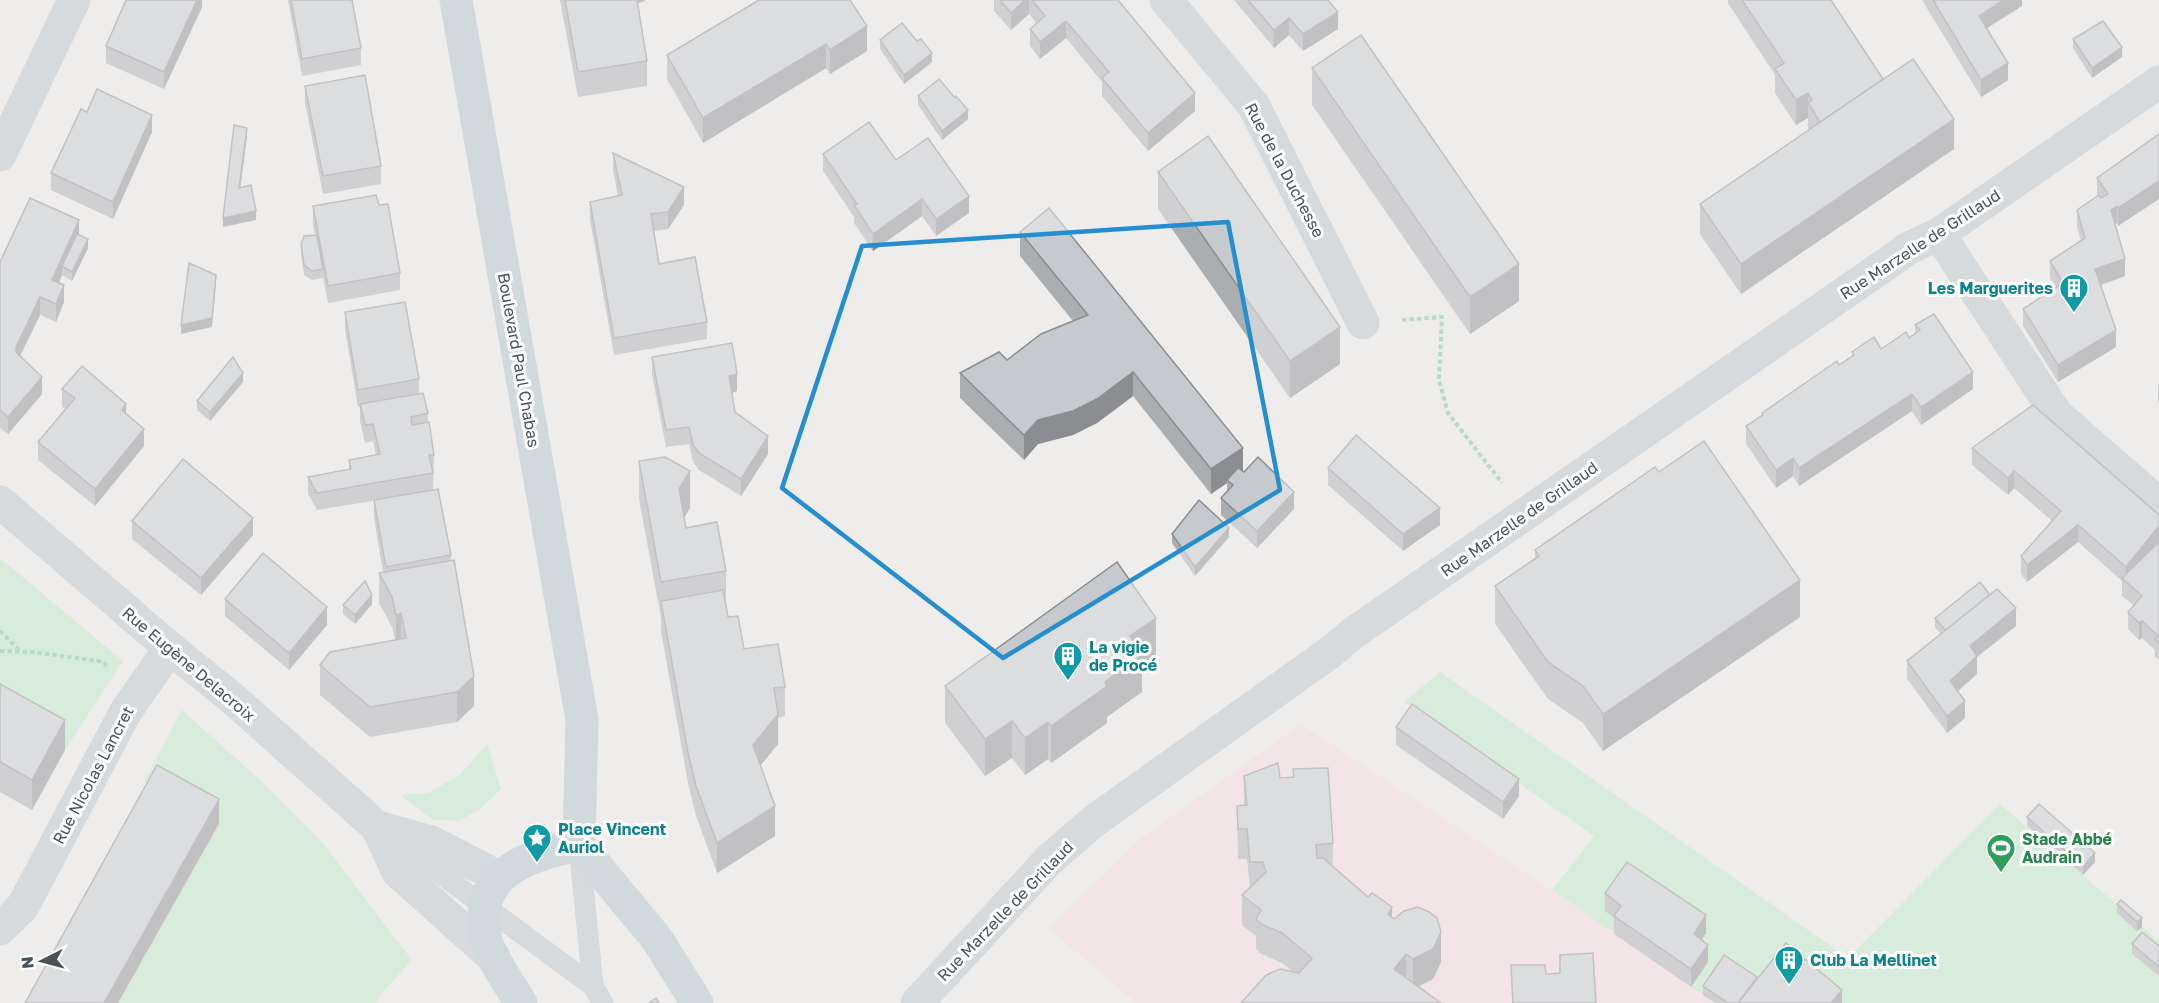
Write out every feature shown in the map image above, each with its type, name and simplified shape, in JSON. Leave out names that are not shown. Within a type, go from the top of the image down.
[{"type":"main road","name":"Boulevard Paul Chabas","points":[[456,0],[582,720],[579,845]]},
{"type":"main road","points":[[521,1003],[486,941],[483,905],[499,877],[528,858],[579,845],[657,939],[698,1003]]},
{"type":"street","points":[[0,155],[74,0]]},
{"type":"street","name":"Rue de la Duchesse","points":[[1166,0],[1254,106],[1363,323]]},
{"type":"street","name":"Rue Marzelle de Grillaud","points":[[917,1003],[1049,861],[1094,821],[1332,651],[1352,634],[1907,249],[1939,234],[2159,82]]},
{"type":"street","points":[[1939,234],[2057,415],[2159,504]]},
{"type":"street","name":"Rue Eugène Delacroix","points":[[0,502],[170,648],[232,698],[377,827]]},
{"type":"street","name":"Rue Nicolas Lancret","points":[[0,929],[12,900],[126,711],[170,648]]},
{"type":"street","points":[[377,827],[431,842],[499,877]]},
{"type":"street","points":[[377,827],[398,872],[494,958]]},
{"type":"lane","points":[[377,827],[598,994]]},
{"type":"lane","points":[[579,845],[598,994]]},
{"type":"path","points":[[1442,317],[1439,380],[1449,414],[1524,516]]},
{"type":"path","points":[[0,631],[20,651]]},
{"type":"path","points":[[0,651],[20,651],[104,662],[126,711]]},
{"type":"highlighted area","points":[[1228,222],[1280,490],[1003,658],[782,488],[862,246]]},
{"type":"shaded area","points":[[1301,724],[1552,890],[1715,1003],[1136,1003],[1048,928],[1140,839]]},
{"type":"green space","points":[[0,558],[123,661],[65,750],[0,714]]},
{"type":"green space","points":[[1440,672],[1848,958],[2000,804],[2159,941],[2159,1003],[1715,1003],[1552,890],[1594,836],[1404,702]]},
{"type":"green space","points":[[182,710],[261,781],[321,841],[412,960],[380,995],[376,1003],[118,1003],[219,824],[144,782]]},
{"type":"green space","points":[[487,744],[501,789],[480,809],[459,821],[433,820],[400,795],[428,793],[460,775]]},
{"type":"building","points":[[126,0],[197,0],[164,72],[106,46]]},
{"type":"building","points":[[291,0],[352,0],[361,48],[302,59]]},
{"type":"building","points":[[565,0],[637,0],[647,61],[578,72]]},
{"type":"building","points":[[759,0],[850,0],[867,26],[830,50],[826,44],[703,118],[667,55]]},
{"type":"building","points":[[1000,0],[1025,0],[1011,13]]},
{"type":"building","points":[[1032,0],[1118,0],[1195,93],[1148,133],[1102,78],[1109,72],[1066,21],[1040,42],[1030,29],[1045,16]]},
{"type":"building","points":[[1248,0],[1328,0],[1338,12],[1303,34],[1289,18],[1274,30]]},
{"type":"building","points":[[1742,0],[1831,0],[1883,79],[1820,122],[1808,103],[1812,100],[1808,93],[1796,100],[1775,69],[1784,63]]},
{"type":"building","points":[[1933,0],[2004,0],[1979,16],[2008,63],[1981,80]]},
{"type":"building","points":[[2103,21],[2122,47],[2092,68],[2073,39]]},
{"type":"building","points":[[902,23],[917,41],[921,39],[932,53],[904,75],[880,40]]},
{"type":"building","points":[[1361,35],[1519,264],[1470,297],[1312,68]]},
{"type":"building","points":[[1913,59],[1954,119],[1741,264],[1700,204]]},
{"type":"building","points":[[365,75],[381,166],[323,176],[305,86]]},
{"type":"building","points":[[939,79],[968,110],[942,131],[918,96]]},
{"type":"building","points":[[97,89],[152,115],[113,202],[51,173],[81,109],[87,112]]},
{"type":"building","points":[[869,122],[896,160],[928,138],[969,196],[936,219],[922,199],[873,234],[854,205],[857,204],[823,154]]},
{"type":"building","points":[[234,125],[247,128],[239,188],[251,185],[256,211],[223,218]]},
{"type":"building","points":[[2159,134],[2159,181],[2118,208],[2117,206],[2111,210],[2125,259],[2095,269],[2116,330],[2058,365],[2023,309],[2063,283],[2050,261],[2085,238],[2077,210],[2099,195],[2101,198],[2108,194],[2097,178]]},
{"type":"building","points":[[1208,136],[1340,327],[1290,361],[1158,172]]},
{"type":"building","points":[[613,153],[684,187],[668,212],[651,214],[659,264],[695,257],[707,322],[614,338],[590,202],[622,195]]},
{"type":"building","points":[[376,195],[379,205],[388,204],[400,273],[328,286],[313,206]]},
{"type":"building","points":[[30,198],[79,220],[52,280],[64,285],[56,304],[40,297],[16,347],[16,352],[42,377],[8,417],[0,410],[0,262]]},
{"type":"building","points":[[1049,208],[1243,448],[1211,469],[1133,372],[1097,399],[1073,411],[1038,420],[1024,435],[960,373],[999,352],[1007,360],[1041,334],[1088,315],[1020,232]]},
{"type":"building","points":[[77,234],[88,239],[72,272],[62,266]]},
{"type":"building","points":[[317,235],[323,269],[312,271],[304,265],[301,244],[304,236]]},
{"type":"building","points":[[189,263],[216,275],[212,318],[181,325]]},
{"type":"building","points":[[405,302],[419,379],[358,390],[345,312]]},
{"type":"building","points":[[1934,314],[1973,372],[1921,407],[1912,394],[1799,468],[1793,458],[1776,470],[1746,426],[1837,361],[1839,365],[1854,355],[1852,352],[1874,337],[1881,349],[1906,332],[1909,338],[1920,330],[1915,325]]},
{"type":"building","points":[[732,343],[737,374],[729,376],[735,412],[768,436],[741,479],[699,453],[693,445],[689,427],[666,430],[652,357]]},
{"type":"building","points":[[233,357],[243,373],[210,412],[197,401]]},
{"type":"building","points":[[82,366],[126,404],[122,410],[144,429],[95,489],[38,442],[75,398],[62,389]]},
{"type":"building","points":[[423,393],[428,413],[411,417],[412,425],[429,422],[434,455],[429,455],[433,473],[317,493],[308,477],[351,469],[349,460],[380,454],[373,424],[365,425],[360,404]]},
{"type":"building","points":[[2033,405],[2159,515],[2159,526],[2126,567],[2078,525],[2027,565],[2021,556],[2061,511],[2014,471],[2008,478],[1972,448]]},
{"type":"building","points":[[1356,435],[1440,508],[1403,534],[1328,468]]},
{"type":"building","points":[[1704,441],[1800,580],[1603,714],[1583,686],[1548,662],[1495,586],[1539,556],[1535,550],[1655,467],[1659,472]]},
{"type":"building","points":[[665,457],[690,471],[679,489],[686,528],[717,522],[726,571],[661,582],[639,461]]},
{"type":"building","points":[[1258,457],[1294,492],[1257,531],[1221,498],[1233,485],[1227,480],[1238,468],[1244,472]]},
{"type":"building","points":[[183,459],[253,518],[201,578],[132,521]]},
{"type":"building","points":[[438,489],[451,555],[386,567],[374,500]]},
{"type":"building","points":[[1199,500],[1229,528],[1195,567],[1172,534]]},
{"type":"building","points":[[2159,542],[2159,643],[2155,639],[2158,636],[2128,612],[2142,596],[2122,578]]},
{"type":"building","points":[[263,553],[327,607],[289,653],[225,599]]},
{"type":"building","points":[[454,560],[474,676],[457,692],[370,707],[320,665],[330,652],[406,638],[401,613],[396,615],[392,597],[379,573]]},
{"type":"building","points":[[1117,562],[1156,618],[1130,636],[1142,655],[1105,682],[1107,686],[1051,726],[1048,722],[1025,738],[1012,721],[985,739],[945,686]]},
{"type":"building","points":[[365,581],[372,595],[355,615],[343,605]]},
{"type":"building","points":[[1980,582],[1990,595],[1946,631],[1935,618]]},
{"type":"building","points":[[1997,589],[2016,608],[1970,646],[1977,656],[1950,681],[1965,701],[1947,716],[1907,661]]},
{"type":"building","points":[[723,590],[728,617],[738,616],[744,649],[778,644],[785,687],[774,688],[778,714],[753,745],[775,806],[717,843],[696,786],[688,753],[661,601]]},
{"type":"building","points":[[0,684],[65,720],[32,780],[0,762]]},
{"type":"building","points":[[1412,704],[1519,779],[1503,802],[1396,727]]},
{"type":"building","points":[[1278,763],[1280,778],[1294,777],[1293,769],[1328,768],[1333,843],[1316,845],[1317,858],[1323,858],[1368,897],[1372,893],[1392,907],[1388,914],[1394,919],[1404,911],[1418,907],[1437,918],[1441,932],[1433,949],[1413,959],[1406,954],[1394,969],[1441,1003],[1241,1003],[1266,975],[1280,969],[1299,973],[1312,958],[1282,933],[1261,924],[1256,919],[1261,910],[1242,895],[1266,872],[1263,862],[1250,862],[1247,829],[1238,829],[1237,806],[1247,805],[1244,776]]},
{"type":"building","points":[[157,765],[219,799],[104,1003],[25,1003]]},
{"type":"building","points":[[2039,804],[2095,853],[2083,866],[2027,817]]},
{"type":"building","points":[[1627,862],[1706,915],[1694,934],[1708,945],[1691,969],[1614,916],[1621,906],[1605,893]]},
{"type":"building","points":[[2121,900],[2142,918],[2137,922],[2117,904]]},
{"type":"building","points":[[2142,932],[2159,946],[2159,967],[2132,944]]},
{"type":"building","points":[[1786,943],[1842,990],[1831,1003],[1738,1003]]},
{"type":"building","points":[[1593,953],[1596,1003],[1513,1003],[1511,965],[1545,965],[1546,974],[1560,973],[1560,955]]},
{"type":"building","points":[[1724,955],[1757,977],[1738,1003],[1728,1003],[1703,986]]},
{"type":"building","points":[[656,998],[659,1003],[649,1003]]},
{"type":"place","name":"Les Marguerites","points":[[2074,314]]},
{"type":"place","name":"La vigie de Procé","points":[[1068,682]]},
{"type":"place","name":"Place Vincent Auriol","points":[[537,864]]},
{"type":"place","name":"Stade Abbé Audrain","points":[[2001,874]]},
{"type":"place","name":"Club La Mellinet","points":[[1789,986]]}]
